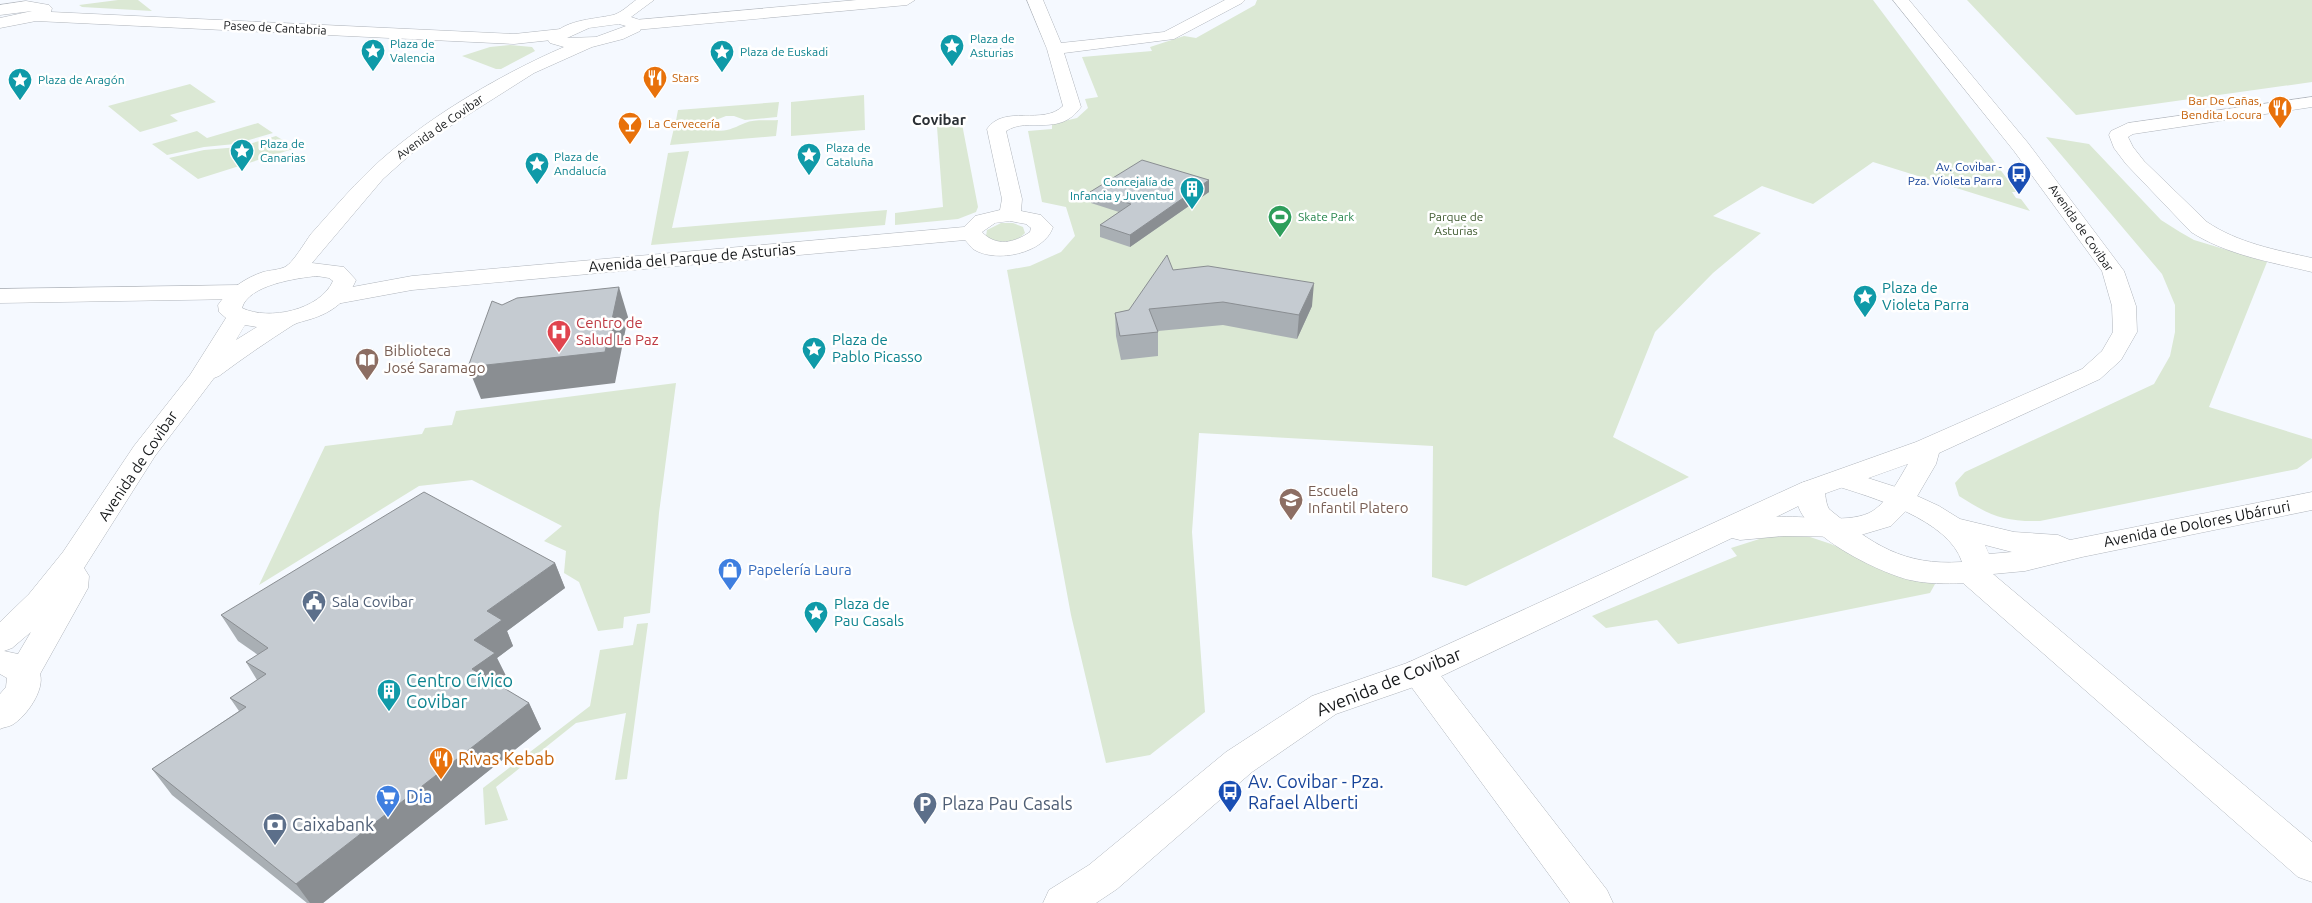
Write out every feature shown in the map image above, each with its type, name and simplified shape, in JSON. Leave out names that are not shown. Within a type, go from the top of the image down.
[{"type":"street","points":[[619,19],[646,0]]},
{"type":"street","points":[[559,39],[586,44],[624,34],[635,25],[907,0]]},
{"type":"street","points":[[1010,215],[1012,199],[996,128],[1007,123],[1052,120],[1067,115],[1072,108],[1055,49],[1035,0]]},
{"type":"street","points":[[1055,49],[1168,36],[1237,0]]},
{"type":"street","name":"Avenida de Covibar","points":[[1063,903],[1103,877],[1239,762],[1324,705],[1419,672],[1811,489],[1926,448],[2091,374],[2112,355],[2125,332],[2124,306],[2113,271],[2021,147],[1901,0]]},
{"type":"street","points":[[0,10],[33,7]]},
{"type":"street","points":[[0,23],[33,7]]},
{"type":"street","name":"Paseo de Cantabria","points":[[33,7],[540,42],[559,39]]},
{"type":"street","points":[[559,39],[603,21],[619,19],[635,25]]},
{"type":"street","name":"Avenida de Covibar","points":[[528,69],[559,39]]},
{"type":"street","name":"Avenida de Covibar","points":[[294,271],[319,239],[376,175],[404,150],[440,124],[528,69],[586,44]]},
{"type":"street","points":[[2312,102],[2128,129],[2118,135],[2120,144],[2200,227],[2234,244],[2312,265]]},
{"type":"street","points":[[1010,215],[1022,216],[1038,222],[1042,227],[1042,233],[1039,238],[1022,246],[999,248],[979,243],[972,233],[974,227],[988,218],[1010,215]]},
{"type":"street","name":"Avenida del Parque de Asturias","points":[[341,289],[972,233]]},
{"type":"street","points":[[317,269],[319,239]]},
{"type":"street","points":[[0,296],[140,294],[237,305],[259,322],[288,319],[316,310],[341,289],[336,272],[317,269],[294,271],[256,283],[237,305]]},
{"type":"street","name":"Avenida de Covibar","points":[[0,640],[16,627],[52,590],[77,557],[136,464],[176,408],[202,377],[222,340],[237,305]]},
{"type":"street","name":"Avenida de Covibar","points":[[202,377],[239,349],[288,319]]},
{"type":"street","name":"Avenida de Covibar","points":[[1724,530],[1784,526],[1854,527],[1881,519],[1902,498],[1922,464],[1926,448]]},
{"type":"street","points":[[1843,479],[1902,498],[1951,526],[1969,543],[1974,568],[2312,865]]},
{"type":"street","name":"Avenida de Dolores Ubárruri","points":[[1811,489],[1811,503],[1818,515],[1854,545],[1908,569],[1941,574],[2025,561],[2082,547],[2312,501]]},
{"type":"street","name":"Avenida de Dolores Ubárruri","points":[[1951,526],[2014,542],[2082,547]]},
{"type":"street","name":"Avenida de Covibar","points":[[2,716],[23,690],[25,680],[12,667],[72,588],[77,557]]},
{"type":"street","points":[[1419,672],[1593,903]]},
{"type":"green space","points":[[118,0],[138,0],[152,11],[82,7],[79,5]]},
{"type":"green space","name":"Parque de Asturias","points":[[1257,0],[1873,0],[2017,192],[2012,192],[2016,198],[2021,199],[2030,211],[1873,162],[1813,204],[1762,186],[1713,216],[1761,233],[1713,273],[1655,332],[1613,437],[1689,477],[1466,586],[1432,577],[1433,446],[1199,433],[1192,532],[1205,712],[1150,755],[1106,763],[1071,615],[1007,270],[1030,266],[1061,252],[1075,236],[1066,207],[1042,202],[1028,131],[1052,129],[1052,124],[1077,118],[1088,108],[1085,99],[1098,97],[1082,57],[1152,51],[1150,47],[1184,36],[1196,38],[1255,5]]},
{"type":"green space","points":[[1967,0],[2312,0],[2312,82],[2076,115]]},
{"type":"green space","points":[[510,45],[532,47],[535,51],[501,69],[496,69],[462,56],[490,47]]},
{"type":"green space","points":[[190,84],[216,102],[170,115],[178,121],[140,132],[108,106]]},
{"type":"green space","points":[[864,95],[865,130],[791,136],[791,102]]},
{"type":"green space","points":[[779,102],[777,117],[745,120],[734,116],[726,116],[708,123],[675,126],[678,110]]},
{"type":"green space","points":[[778,120],[776,136],[670,145],[674,128],[708,126],[722,131],[753,121]]},
{"type":"green space","points":[[258,123],[273,133],[235,144],[204,147],[167,155],[152,144],[197,131],[207,138]]},
{"type":"green space","points":[[962,124],[978,207],[976,212],[958,219],[895,225],[895,213],[943,207],[937,127]]},
{"type":"green space","points":[[276,136],[296,148],[198,179],[169,158],[204,150],[239,147]]},
{"type":"green space","points":[[2046,137],[2089,144],[2161,220],[2194,240],[2267,262],[2209,407],[2312,439],[2312,458],[2297,469],[2040,521],[2006,519],[1988,513],[1959,496],[1955,483],[1965,472],[2154,384],[2170,356],[2175,332],[2175,305],[2162,274]]},
{"type":"green space","points":[[689,151],[672,228],[887,210],[885,225],[651,245],[668,153]]},
{"type":"green space","points":[[1001,223],[1013,223],[1023,227],[1025,233],[1021,237],[1006,242],[995,241],[986,236],[987,230]]},
{"type":"green space","points":[[676,383],[659,513],[650,613],[624,617],[623,628],[598,631],[579,582],[564,573],[566,551],[544,541],[562,526],[472,480],[419,486],[259,585],[325,446],[422,434],[425,428],[452,425],[456,411]]},
{"type":"green space","points":[[1772,535],[1807,536],[1831,544],[1908,579],[1935,584],[1930,593],[1678,644],[1657,620],[1606,628],[1592,616],[1737,556],[1731,548]]},
{"type":"green space","points":[[648,623],[627,779],[615,780],[626,713],[576,723],[496,787],[508,820],[485,825],[483,788],[590,706],[600,650],[633,645],[637,624]]},
{"type":"building","points":[[1142,160],[1209,180],[1130,235],[1100,225],[1131,204],[1090,192]]},
{"type":"building","points":[[1167,255],[1173,270],[1208,266],[1314,283],[1299,315],[1223,302],[1149,309],[1158,332],[1120,336],[1115,313],[1129,310]]},
{"type":"building","points":[[619,287],[605,352],[468,367],[492,301],[502,305],[517,298]]},
{"type":"building","name":"Centro Cívico Covibar","points":[[424,492],[555,563],[487,611],[502,620],[474,640],[495,653],[472,669],[529,703],[296,884],[152,769],[246,707],[230,698],[266,674],[246,662],[268,648],[221,615]]},
{"type":"place","name":"Plaza de Asturias","points":[[952,67]]},
{"type":"place","name":"Plaza de Valencia","points":[[373,72]]},
{"type":"place","name":"Plaza de Euskadi","points":[[722,73]]},
{"type":"place","name":"Stars","points":[[655,99]]},
{"type":"place","name":"Plaza de Aragón","points":[[20,101]]},
{"type":"place","name":"Bar De Cañas, Bendita Locura","points":[[2280,129]]},
{"type":"place","name":"La Cervecería","points":[[630,145]]},
{"type":"place","name":"Plaza de Canarias","points":[[242,172]]},
{"type":"place","name":"Plaza de Cataluña","points":[[809,176]]},
{"type":"place","name":"Plaza de Andalucía","points":[[537,185]]},
{"type":"place","name":"Av. Covibar - Pza. Violeta Parra","points":[[2019,195]]},
{"type":"place","name":"Concejalía de Infancia y Juventud","points":[[1192,210]]},
{"type":"place","name":"Skate Park","points":[[1280,238]]},
{"type":"place","name":"Plaza de Violeta Parra","points":[[1865,318]]},
{"type":"place","name":"Centro de Salud La Paz","points":[[559,353]]},
{"type":"place","name":"Plaza de Pablo Picasso","points":[[814,370]]},
{"type":"place","name":"Biblioteca José Saramago","points":[[367,381]]},
{"type":"place","name":"Escuela Infantil Platero","points":[[1291,521]]},
{"type":"place","name":"Papelería Laura","points":[[730,591]]},
{"type":"place","name":"Sala Covibar","points":[[314,623]]},
{"type":"place","name":"Plaza de Pau Casals","points":[[816,634]]},
{"type":"place","name":"Centro Cívico Covibar","points":[[389,712]]},
{"type":"place","name":"Rivas Kebab","points":[[441,780]]},
{"type":"place","name":"Av. Covibar - Pza. Rafael Alberti","points":[[1230,813]]},
{"type":"place","name":"Dia","points":[[388,818]]},
{"type":"place","name":"Plaza Pau Casals","points":[[925,825]]},
{"type":"place","name":"Caixabank","points":[[275,846]]},
{"type":"district","name":"Covibar","points":[[939,120]]}]
